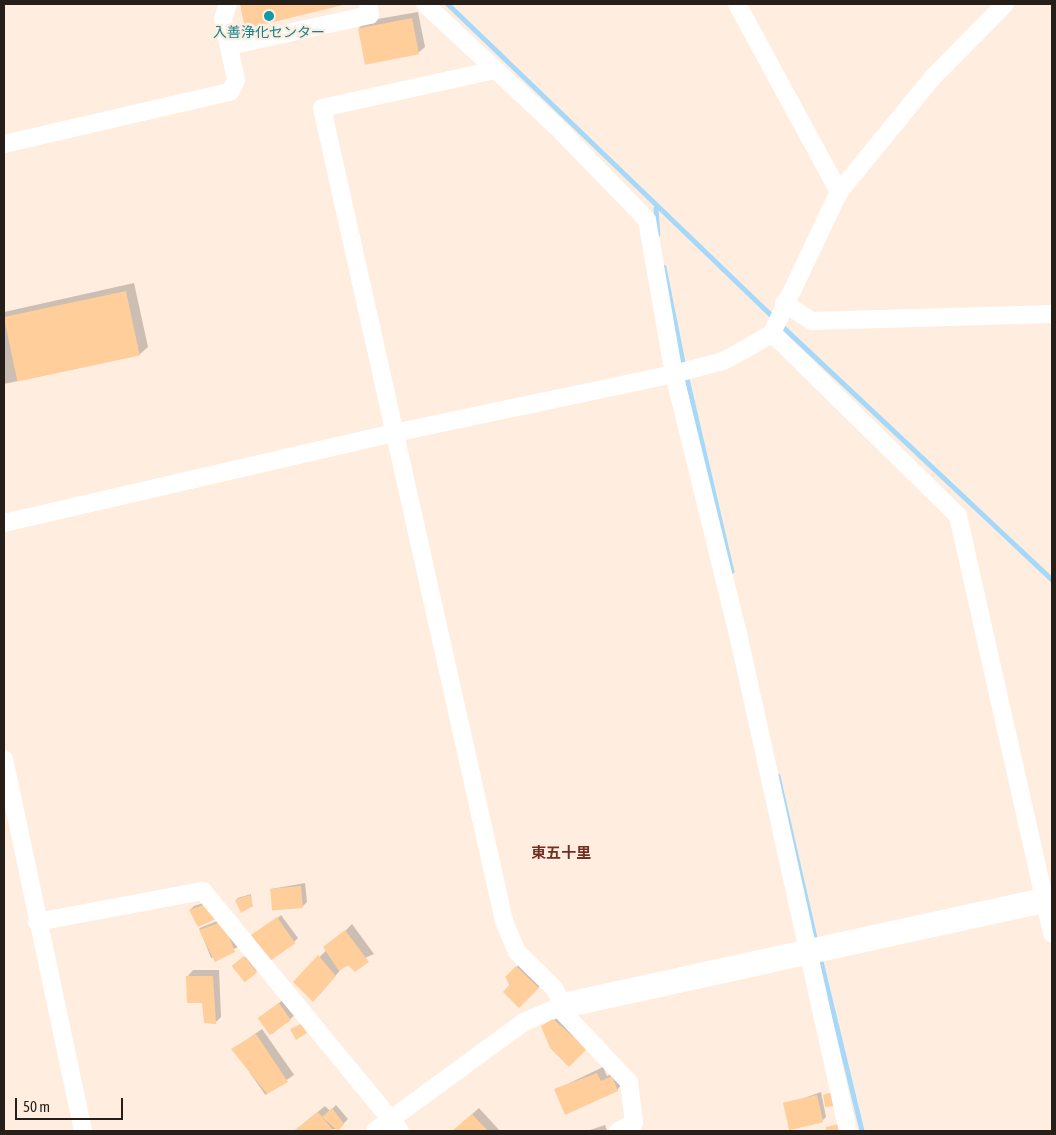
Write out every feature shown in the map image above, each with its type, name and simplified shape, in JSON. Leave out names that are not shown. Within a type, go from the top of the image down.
[{"type":"street","points":[[4,144],[230,92],[236,80],[223,20],[228,4]]},
{"type":"street","points":[[228,46],[370,15],[368,4]]},
{"type":"street","points":[[425,4],[556,126],[647,220],[674,374],[738,634],[806,952],[848,1131]]},
{"type":"street","points":[[737,4],[838,192]]},
{"type":"street","points":[[4,523],[394,433],[723,362],[772,333],[784,303],[838,192],[934,76],[1005,4]]},
{"type":"street","points":[[495,70],[322,108],[504,921],[517,952],[554,988],[561,1006],[628,1082],[634,1123],[618,1131]]},
{"type":"street","points":[[784,303],[812,321],[1052,314]]},
{"type":"street","points":[[772,333],[958,516],[1049,899],[1052,934]]},
{"type":"street","points":[[4,759],[37,922],[83,1131]]},
{"type":"street","points":[[37,922],[203,890],[395,1125]]},
{"type":"street","points":[[375,1131],[395,1125],[524,1022],[561,1006],[1049,899]]},
{"type":"building","name":"入善浄化センター","points":[[240,4],[347,4],[245,29]]},
{"type":"building","points":[[412,18],[419,54],[365,65],[358,28]]},
{"type":"building","points":[[126,291],[140,356],[17,382],[4,317]]},
{"type":"building","points":[[301,886],[303,908],[272,911],[270,889]]},
{"type":"building","points":[[250,895],[253,906],[241,913],[235,900]]},
{"type":"building","points":[[209,903],[216,919],[198,927],[189,910]]},
{"type":"building","points":[[277,917],[295,943],[269,962],[251,935]]},
{"type":"building","points":[[223,921],[235,952],[215,962],[199,930]]},
{"type":"building","points":[[345,930],[369,962],[355,972],[348,965],[339,971],[323,947]]},
{"type":"building","points":[[318,955],[336,976],[313,1002],[293,982]]},
{"type":"building","points":[[244,956],[257,972],[245,982],[232,966]]},
{"type":"building","points":[[516,966],[539,988],[519,1008],[503,992],[510,984],[505,977]]},
{"type":"building","points":[[186,976],[213,976],[216,1024],[204,1023],[202,1003],[187,1003]]},
{"type":"building","points":[[279,1003],[291,1020],[270,1035],[258,1018]]},
{"type":"building","points":[[553,1019],[587,1049],[569,1067],[550,1048],[541,1026]]},
{"type":"building","points":[[301,1024],[307,1033],[296,1040],[290,1029]]},
{"type":"building","points":[[256,1034],[288,1082],[267,1094],[231,1049]]},
{"type":"building","points":[[597,1073],[601,1081],[612,1076],[618,1091],[565,1115],[554,1089]]},
{"type":"building","points":[[833,1092],[836,1106],[825,1107],[823,1095]]},
{"type":"building","points":[[817,1095],[823,1122],[789,1130],[783,1103]]},
{"type":"building","points":[[332,1108],[344,1124],[338,1131],[322,1117]]},
{"type":"building","points":[[318,1112],[334,1131],[294,1131]]},
{"type":"building","points":[[472,1114],[488,1131],[452,1131]]},
{"type":"building","points":[[839,1124],[841,1131],[826,1131],[826,1127]]},
{"type":"waterway","points":[[448,4],[774,318]]},
{"type":"waterway","points":[[656,208],[658,234]]},
{"type":"waterway","points":[[664,267],[684,367]]},
{"type":"waterway","points":[[780,324],[1052,579]]},
{"type":"waterway","points":[[686,374],[732,571]]},
{"type":"waterway","points":[[778,776],[816,942]]},
{"type":"waterway","points":[[820,957],[862,1131]]},
{"type":"place","name":"入善浄化センター","points":[[269,16]]},
{"type":"district","name":"東五十里","points":[[561,853]]}]
